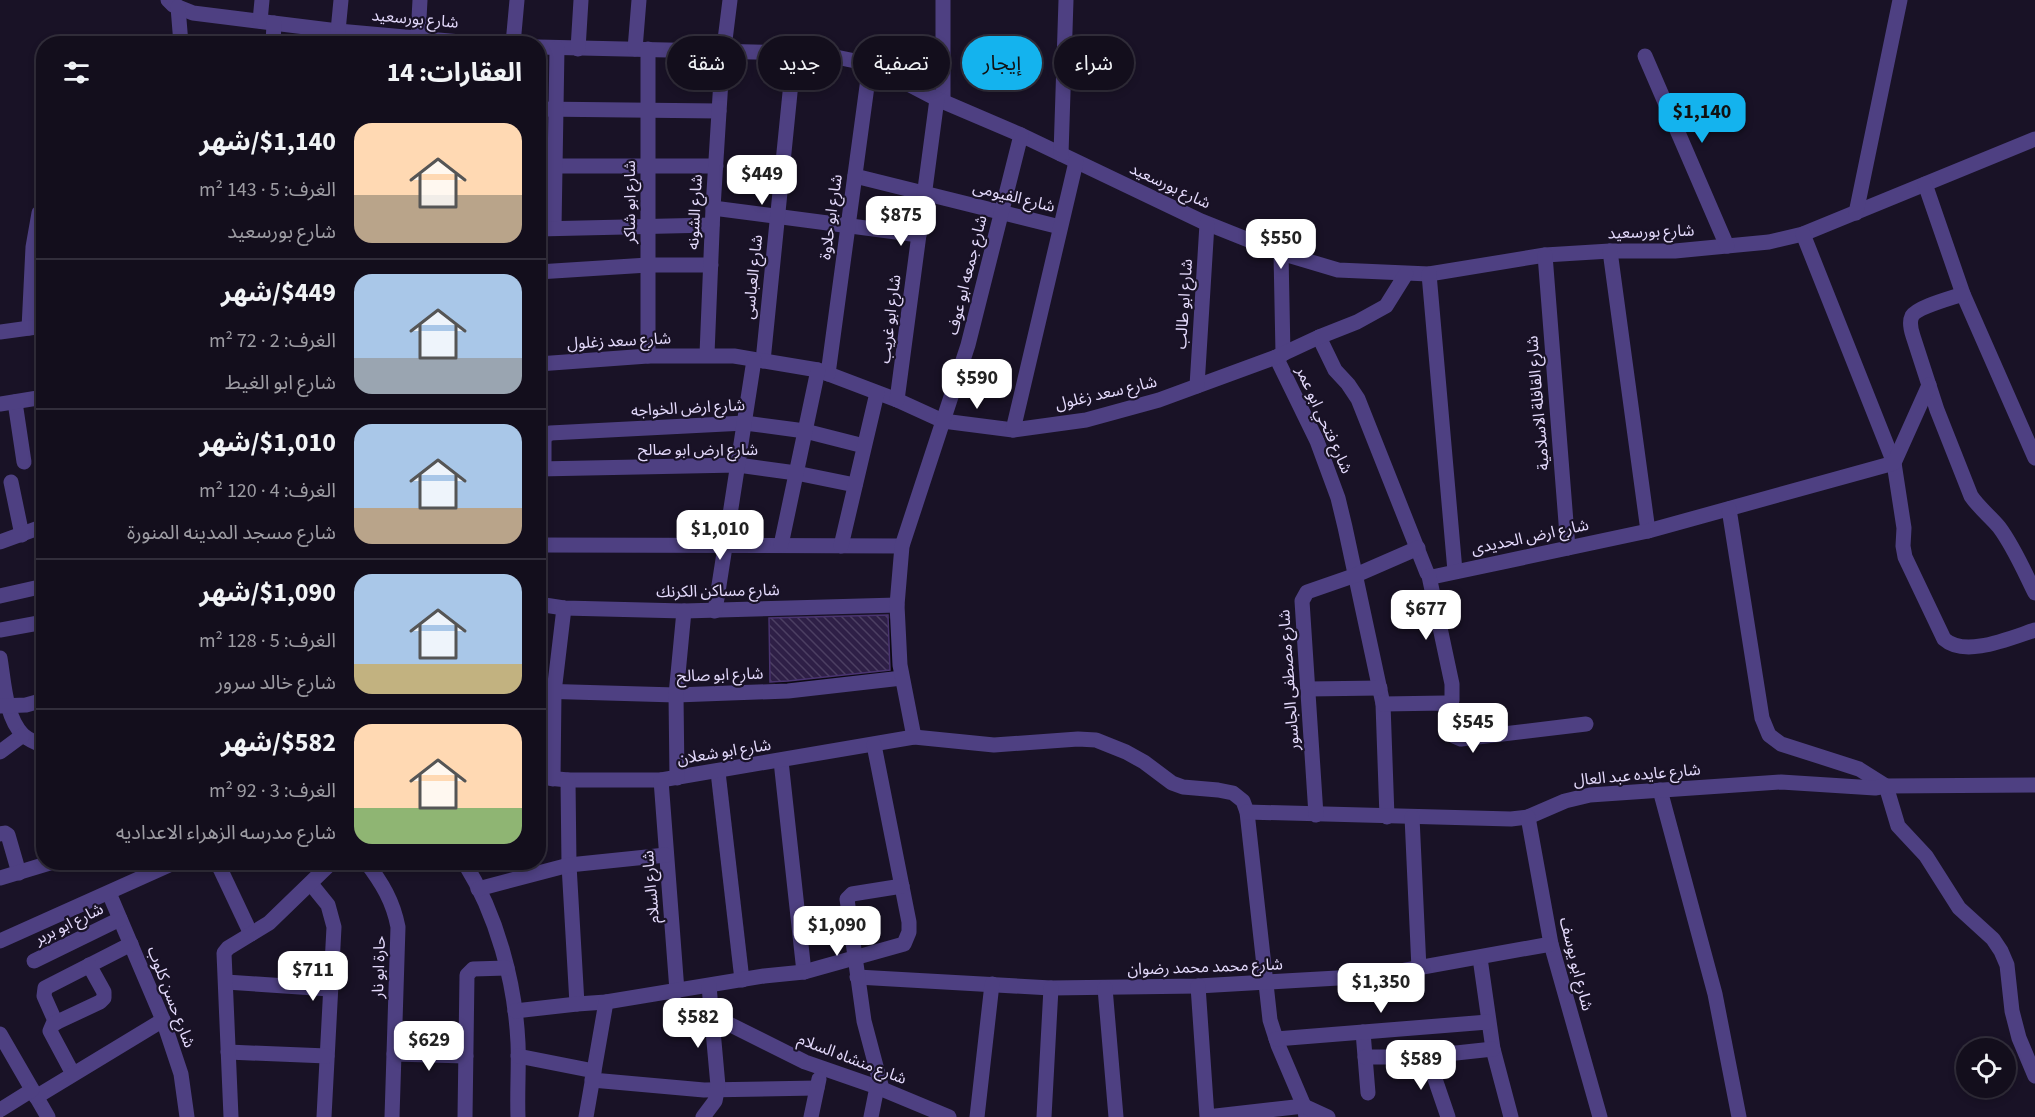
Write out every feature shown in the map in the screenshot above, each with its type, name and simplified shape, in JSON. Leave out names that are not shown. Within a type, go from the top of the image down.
[{"type":"street","points":[[262,0],[271,36]]},
{"type":"street","points":[[341,0],[349,35]]},
{"type":"street","points":[[418,36],[420,0]]},
{"type":"street","points":[[514,36],[517,0]]},
{"type":"street","points":[[578,49],[581,0]]},
{"type":"street","name":"شارع ابو شاكر","points":[[639,0],[648,110],[648,356]]},
{"type":"street","name":"شارع الشونه","points":[[725,36],[730,0]]},
{"type":"street","name":"شارع ابو غريب","points":[[897,400],[940,100],[943,0]]},
{"type":"street","points":[[1061,154],[1066,0]]},
{"type":"street","points":[[1856,213],[1900,0]]},
{"type":"street","points":[[179,4],[181,36]]},
{"type":"street","name":"شارع بورسعيد","points":[[179,4],[193,13],[349,35],[384,36]]},
{"type":"street","name":"شارع بورسعيد","points":[[546,47],[667,50]]},
{"type":"street","points":[[554,228],[557,48]]},
{"type":"street","points":[[1646,56],[1727,246]]},
{"type":"street","name":"شارع الشونه","points":[[707,354],[720,90]]},
{"type":"street","name":"شارع العباسى","points":[[715,611],[745,423],[759,360],[778,217],[790,90]]},
{"type":"street","name":"شارع ابو حلاوة","points":[[823,372],[848,226],[867,90]]},
{"type":"street","name":"شارع بورسعيد","points":[[921,90],[1021,135],[1207,224],[1281,253],[1338,270],[1406,274],[1430,274],[1545,255],[1610,251],[1675,251],[1769,242],[1803,234],[2034,142]]},
{"type":"street","points":[[546,108],[719,111]]},
{"type":"street","name":"شارع جمعه ابو عوف","points":[[914,738],[902,678],[897,605],[902,546],[968,345],[1021,135]]},
{"type":"street","points":[[1013,430],[1076,162]]},
{"type":"street","points":[[546,166],[716,166]]},
{"type":"street","name":"شارع الفيومى","points":[[855,176],[1060,227]]},
{"type":"street","points":[[1925,184],[1963,294],[2035,458]]},
{"type":"street","points":[[713,208],[919,235]]},
{"type":"street","name":"شارع ابو طالب","points":[[1197,387],[1207,224]]},
{"type":"street","points":[[546,228],[712,225]]},
{"type":"street","points":[[0,332],[36,327],[33,247],[36,230]]},
{"type":"street","points":[[1803,234],[1894,463],[1905,528],[1903,546],[1905,557],[1944,639],[1950,645],[1981,646],[2035,630]]},
{"type":"street","points":[[1610,251],[1648,531]]},
{"type":"street","points":[[1280,356],[1281,253]]},
{"type":"street","name":"شارع القافلة الاسلامية","points":[[1545,255],[1568,548]]},
{"type":"street","points":[[546,272],[711,265]]},
{"type":"street","name":"شارع سعد زغلول","points":[[546,363],[648,356],[707,354],[734,356],[823,372],[897,400],[943,421],[1013,430],[1086,420],[1159,400],[1280,356],[1357,322],[1386,306],[1406,274]]},
{"type":"street","points":[[1430,274],[1455,571]]},
{"type":"street","points":[[1963,294],[1919,310],[1912,316],[1910,325],[1929,385],[1971,496],[2007,539],[2035,593]]},
{"type":"street","points":[[1319,337],[1335,370],[1358,399],[1429,576],[1452,684],[1450,708],[1452,732],[1457,739],[1586,724]]},
{"type":"street","name":"شارع فتحي ابو عمر","points":[[1280,356],[1328,469],[1338,498],[1356,574],[1382,696],[1387,817]]},
{"type":"street","points":[[781,545],[805,431],[823,372]]},
{"type":"street","points":[[1894,463],[1929,385]]},
{"type":"street","points":[[841,546],[878,393]]},
{"type":"street","points":[[24,462],[7,403],[36,398]]},
{"type":"street","name":"شارع ارض الخواجه","points":[[546,437],[550,433],[745,423],[805,431],[864,446]]},
{"type":"street","name":"شارع ارض الحديدى","points":[[1429,576],[1648,531],[1894,463]]},
{"type":"street","name":"شارع ارض ابو صالح","points":[[546,469],[738,465],[796,473],[855,485]]},
{"type":"street","points":[[11,483],[22,536]]},
{"type":"street","points":[[1729,509],[1762,718],[1769,735],[1781,744],[1859,769],[1886,786],[1898,826],[1926,856],[1959,908],[1993,939],[2001,951],[2007,965],[2016,1029],[2035,1076]]},
{"type":"street","points":[[0,542],[36,530]]},
{"type":"street","points":[[546,545],[902,546]]},
{"type":"street","name":"شارع مصطفى الجاسور","points":[[1316,814],[1302,601],[1304,596],[1312,590],[1418,548]]},
{"type":"street","points":[[0,596],[36,588]]},
{"type":"street","name":"شارع مساكن الكرنك","points":[[546,605],[564,608],[715,611],[897,605]]},
{"type":"street","points":[[564,608],[554,692],[553,779],[569,865],[577,1004]]},
{"type":"street","points":[[677,778],[676,695],[684,611]]},
{"type":"street","points":[[0,630],[36,623]]},
{"type":"street","points":[[0,658],[4,706],[23,735],[36,742]]},
{"type":"street","name":"شارع ابو صالح","points":[[546,692],[676,695],[788,691],[902,678]]},
{"type":"street","points":[[1308,689],[1441,703],[1450,708]]},
{"type":"street","points":[[4,706],[36,702]]},
{"type":"street","points":[[0,752],[23,735]]},
{"type":"street","name":"شارع ابو شعلان","points":[[553,779],[661,780],[914,738],[994,745],[1059,740],[1096,740],[1126,752],[1173,783],[1183,787],[1233,793],[1243,801],[1246,812]]},
{"type":"street","points":[[515,1011],[606,1002],[804,972],[904,944],[907,939],[909,922],[874,745]]},
{"type":"street","points":[[781,761],[804,972]]},
{"type":"street","points":[[718,772],[742,980]]},
{"type":"street","name":"شارع السلام","points":[[661,780],[677,991]]},
{"type":"street","name":"شارع عايده عبد العال","points":[[1246,812],[1510,819],[1528,817],[1552,805],[1577,797],[1781,782],[1875,788],[2035,785]]},
{"type":"street","points":[[1660,790],[1715,994],[1739,1117]]},
{"type":"street","points":[[1246,812],[1270,1020],[1305,1112]]},
{"type":"street","points":[[1412,817],[1419,969]]},
{"type":"street","name":"شارع ابو يوسف","points":[[1528,817],[1551,944],[1600,1117]]},
{"type":"street","points":[[0,834],[8,835],[19,873]]},
{"type":"street","points":[[478,889],[569,865],[666,855]]},
{"type":"street","points":[[0,878],[36,868]]},
{"type":"street","points":[[138,870],[141,878]]},
{"type":"street","points":[[0,941],[158,870]]},
{"type":"street","points":[[221,870],[251,934]]},
{"type":"street","points":[[231,1117],[226,950],[269,923],[324,870]]},
{"type":"street","name":"حارة ابو نار","points":[[372,870],[391,899],[398,927],[392,1117]]},
{"type":"street","points":[[468,870],[486,907],[507,968],[515,1011],[518,1117]]},
{"type":"street","points":[[311,884],[328,906],[334,927],[324,1117]]},
{"type":"street","points":[[871,1117],[879,1088],[857,978],[848,897],[852,894],[902,886]]},
{"type":"street","name":"شارع حسن كلوب","points":[[109,892],[163,1020],[180,1074],[187,1117]]},
{"type":"street","name":"شارع ابو بربر","points":[[34,961],[120,919]]},
{"type":"street","points":[[56,1023],[44,993],[45,988],[131,944]]},
{"type":"street","name":"شارع محمد محمد رضوان","points":[[857,978],[1051,988],[1266,983],[1372,976],[1551,944]]},
{"type":"street","points":[[1480,958],[1493,1050],[1511,1117]]},
{"type":"street","points":[[73,1074],[50,1035],[50,1027],[104,998],[104,992],[89,965]]},
{"type":"street","points":[[465,1117],[467,975],[474,969],[507,968]]},
{"type":"street","points":[[226,982],[330,989]]},
{"type":"street","points":[[977,1117],[992,984]]},
{"type":"street","points":[[703,1117],[715,1101],[717,1091],[709,986]]},
{"type":"street","points":[[1198,986],[1207,1117],[1305,1112],[1328,1117]]},
{"type":"street","points":[[1044,1117],[1051,988]]},
{"type":"street","points":[[1105,988],[1116,1117]]},
{"type":"street","points":[[586,1117],[606,1002]]},
{"type":"street","name":"شارع منشاه السلام","points":[[711,1015],[821,1069],[879,1088],[949,1117]]},
{"type":"street","points":[[0,1110],[73,1074],[163,1020]]},
{"type":"street","points":[[1276,1040],[1488,1022]]},
{"type":"street","points":[[1363,1032],[1368,1093]]},
{"type":"street","points":[[1,1038],[48,1117]]},
{"type":"street","points":[[1365,1057],[1432,1056],[1493,1050]]},
{"type":"street","points":[[228,1052],[327,1056]]},
{"type":"street","points":[[394,1054],[466,1056]]},
{"type":"street","points":[[518,1056],[593,1076],[717,1091],[817,1088]]},
{"type":"street","points":[[1432,1056],[1435,1079],[1448,1117]]},
{"type":"street","points":[[811,1117],[821,1069]]},
{"type":"building","points":[[888,615],[890,670],[770,682],[769,618]]}]
